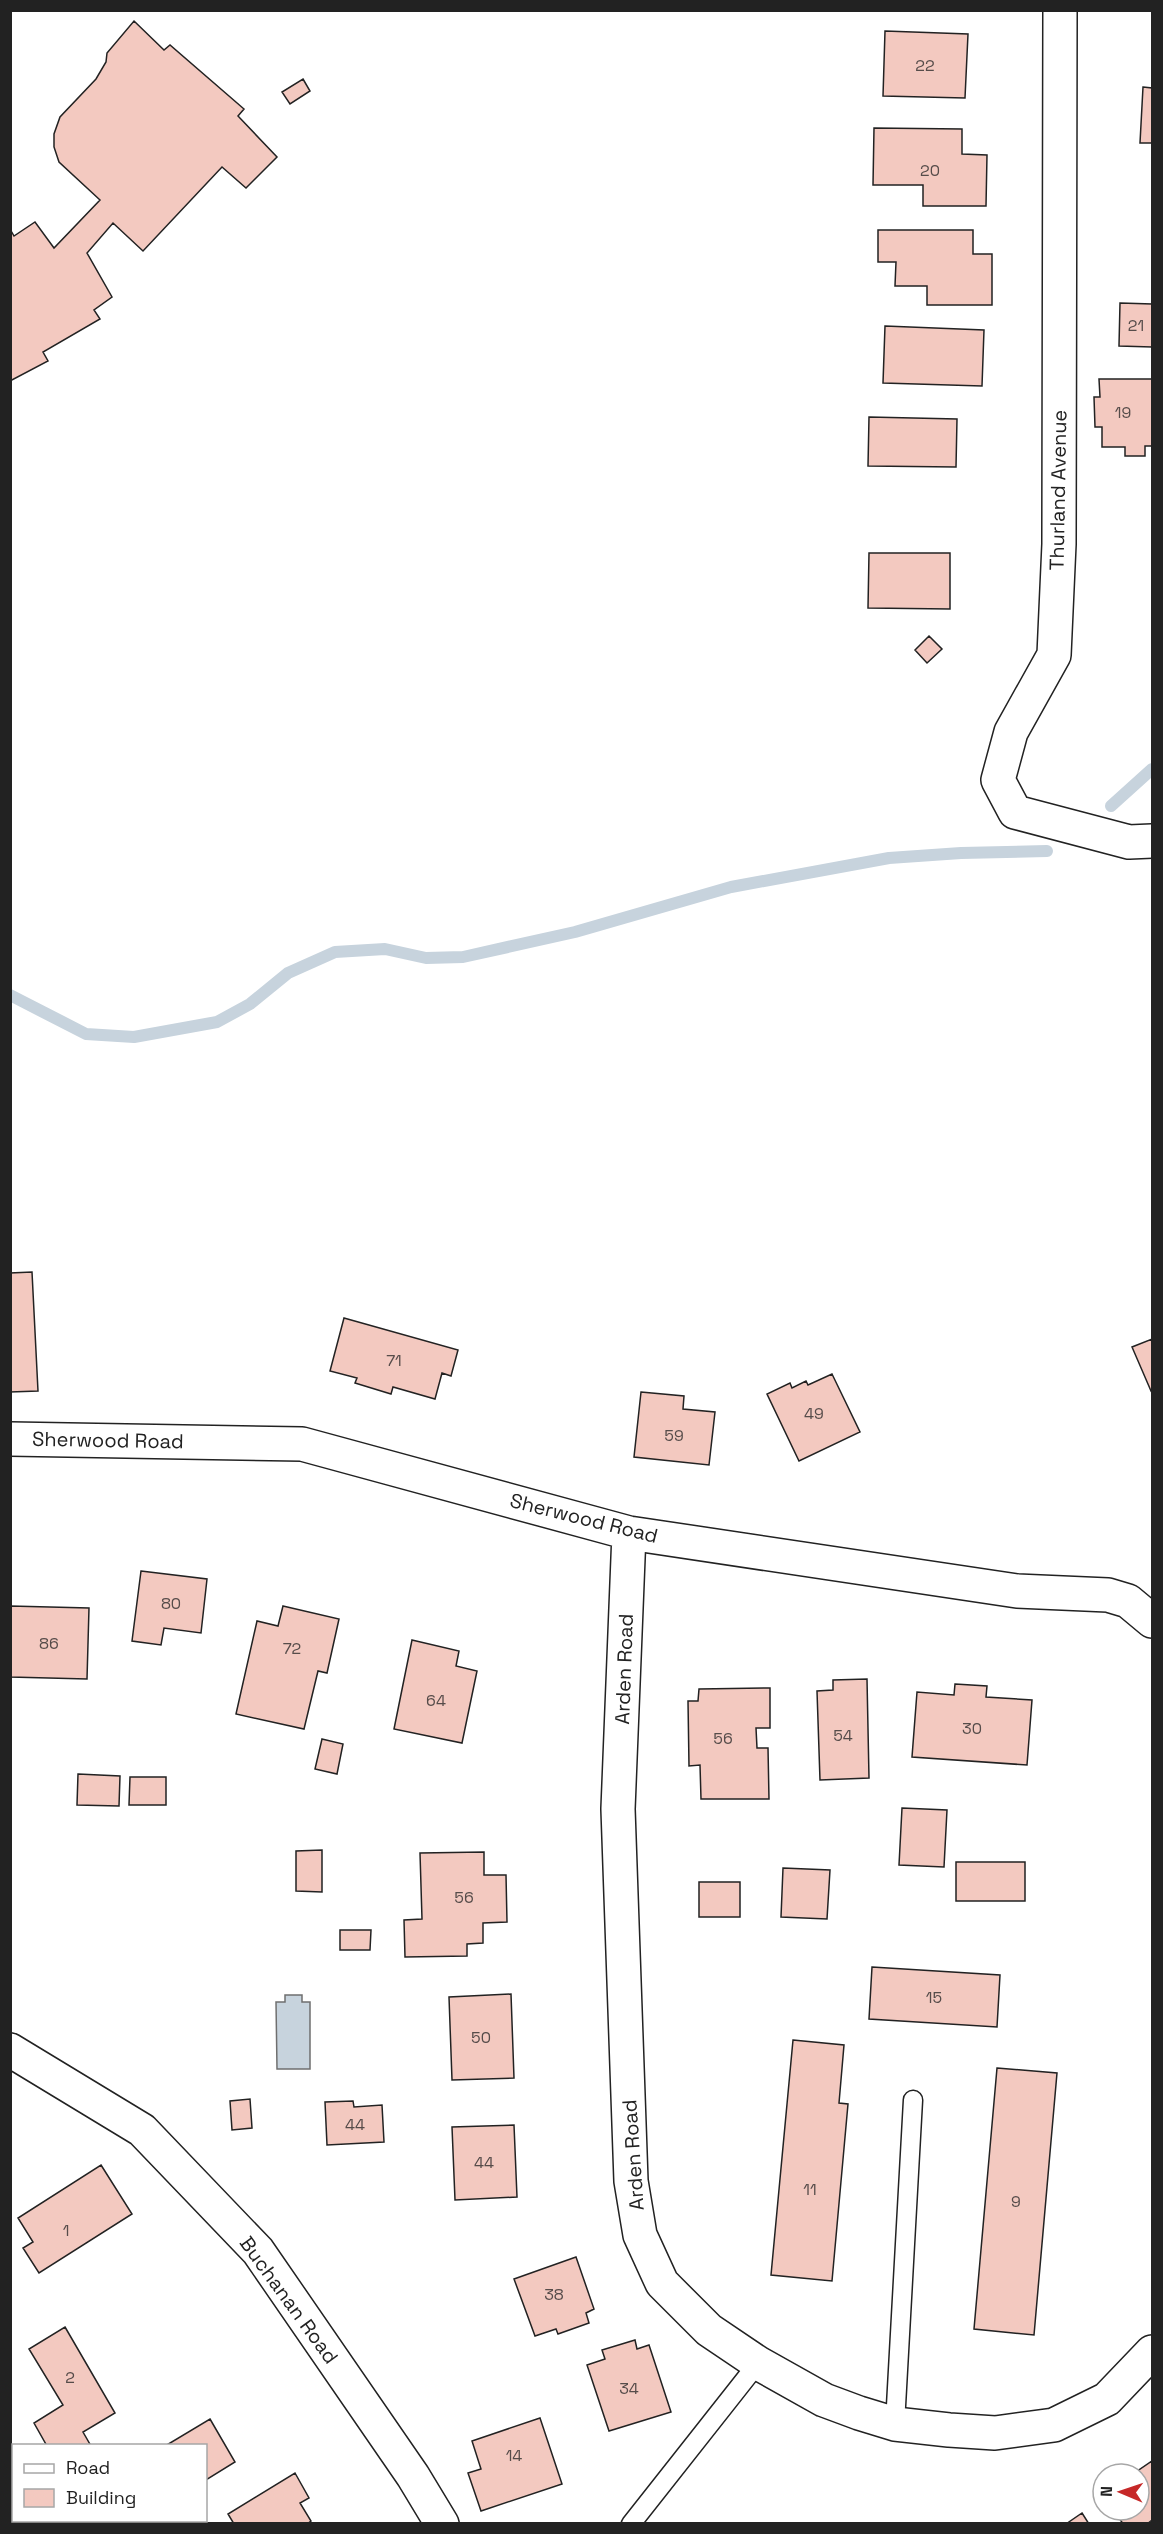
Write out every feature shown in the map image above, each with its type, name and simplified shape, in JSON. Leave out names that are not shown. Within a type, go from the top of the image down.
[{"type":"street","name":"Thurland Avenue","points":[[1059,10],[1059,544],[1053,655],[1011,732],[998,780],[1015,812],[1129,842],[1152,841]]},
{"type":"street","name":"Sherwood Road","points":[[10,1439],[302,1443],[629,1533],[1017,1591],[1108,1595],[1128,1601],[1152,1621]]},
{"type":"street","name":"Arden Road","points":[[629,1533],[618,1809],[633,2192],[640,2235],[662,2283],[709,2330],[758,2363],[824,2400],[895,2424],[995,2433],[1054,2425],[1107,2399],[1152,2352]]},
{"type":"street","name":"Buchanan Road","points":[[10,2050],[142,2130],[258,2251],[413,2476],[442,2523]]},
{"type":"lane","points":[[895,2424],[913,2100]]},
{"type":"lane","points":[[631,2523],[758,2363]]},
{"type":"shaded area","points":[[285,1995],[302,1995],[302,2002],[310,2002],[310,2069],[277,2069],[276,2002],[285,2002]]},
{"type":"building","points":[[134,21],[164,50],[170,45],[244,109],[238,116],[277,157],[246,188],[222,167],[143,251],[113,223],[87,253],[112,297],[94,310],[100,319],[43,352],[48,361],[10,381],[10,229],[14,236],[35,222],[54,248],[100,200],[59,162],[54,147],[54,134],[60,117],[96,79],[106,62],[107,53]]},
{"type":"building","points":[[885,31],[968,34],[965,98],[883,96]]},
{"type":"building","points":[[303,79],[310,91],[290,104],[282,92]]},
{"type":"building","points":[[1143,87],[1152,88],[1152,143],[1140,143]]},
{"type":"building","points":[[874,128],[962,129],[962,154],[987,155],[986,206],[923,206],[923,185],[873,185]]},
{"type":"building","points":[[878,230],[973,230],[973,254],[992,254],[992,305],[927,305],[927,286],[895,286],[896,262],[878,262]]},
{"type":"building","points":[[1120,303],[1152,304],[1152,347],[1119,346]]},
{"type":"building","points":[[885,326],[984,330],[982,386],[883,383]]},
{"type":"building","points":[[1099,379],[1152,379],[1152,446],[1145,446],[1145,456],[1125,456],[1125,447],[1102,447],[1102,427],[1095,427],[1094,397],[1100,397]]},
{"type":"building","points":[[869,417],[957,419],[956,467],[868,466]]},
{"type":"building","points":[[869,553],[950,553],[950,609],[868,608]]},
{"type":"building","points":[[929,636],[942,649],[927,663],[915,650]]},
{"type":"building","points":[[32,1272],[38,1391],[10,1392],[10,1273]]},
{"type":"building","points":[[344,1318],[458,1350],[451,1376],[442,1373],[435,1399],[393,1387],[391,1394],[355,1383],[357,1378],[330,1371]]},
{"type":"building","points":[[1152,1339],[1152,1390],[1151,1391],[1132,1347]]},
{"type":"building","points":[[832,1374],[860,1432],[799,1461],[767,1394],[790,1383],[792,1388],[806,1381],[808,1385]]},
{"type":"building","points":[[641,1392],[684,1396],[683,1409],[715,1412],[709,1465],[634,1457]]},
{"type":"building","points":[[141,1571],[207,1579],[201,1633],[164,1628],[161,1645],[132,1641]]},
{"type":"building","points":[[10,1606],[89,1608],[87,1679],[10,1677]]},
{"type":"building","points":[[283,1606],[339,1619],[327,1673],[318,1671],[304,1729],[236,1714],[257,1621],[278,1626]]},
{"type":"building","points":[[412,1640],[459,1651],[456,1666],[477,1671],[462,1743],[394,1729]]},
{"type":"building","points":[[867,1679],[869,1778],[820,1780],[817,1691],[833,1690],[833,1680]]},
{"type":"building","points":[[955,1684],[987,1686],[986,1697],[1032,1700],[1027,1765],[912,1757],[917,1692],[954,1695]]},
{"type":"building","points":[[770,1688],[770,1728],[756,1728],[757,1748],[768,1748],[769,1799],[701,1799],[700,1765],[689,1766],[688,1701],[698,1701],[699,1689]]},
{"type":"building","points":[[322,1739],[343,1744],[337,1774],[315,1769]]},
{"type":"building","points":[[78,1774],[120,1776],[119,1806],[77,1805]]},
{"type":"building","points":[[130,1777],[166,1777],[166,1805],[129,1805]]},
{"type":"building","points":[[902,1808],[947,1810],[944,1867],[899,1865]]},
{"type":"building","points":[[322,1850],[322,1892],[296,1891],[296,1851]]},
{"type":"building","points":[[484,1852],[484,1875],[506,1875],[507,1922],[483,1923],[483,1943],[467,1944],[467,1956],[405,1957],[404,1920],[422,1919],[420,1853]]},
{"type":"building","points":[[956,1862],[1025,1862],[1025,1901],[956,1901]]},
{"type":"building","points":[[783,1868],[830,1870],[827,1919],[781,1917]]},
{"type":"building","points":[[699,1882],[740,1882],[740,1917],[699,1917]]},
{"type":"building","points":[[340,1930],[371,1930],[370,1950],[340,1950]]},
{"type":"building","points":[[872,1967],[1000,1975],[997,2027],[869,2019]]},
{"type":"building","points":[[511,1994],[514,2078],[452,2080],[449,1997]]},
{"type":"building","points":[[793,2040],[844,2045],[839,2103],[848,2104],[832,2281],[771,2275]]},
{"type":"building","points":[[997,2068],[1057,2073],[1034,2335],[974,2329]]},
{"type":"building","points":[[250,2099],[252,2128],[232,2130],[230,2101]]},
{"type":"building","points":[[353,2101],[354,2107],[382,2105],[384,2142],[327,2145],[325,2102]]},
{"type":"building","points":[[514,2125],[517,2197],[455,2200],[452,2127]]},
{"type":"building","points":[[101,2165],[132,2214],[39,2273],[23,2248],[33,2242],[18,2218]]},
{"type":"building","points":[[576,2257],[594,2309],[586,2313],[589,2323],[558,2334],[556,2329],[535,2336],[514,2279]]},
{"type":"building","points":[[65,2327],[115,2413],[83,2432],[90,2444],[46,2444],[34,2423],[63,2405],[29,2349]]},
{"type":"building","points":[[635,2340],[637,2349],[649,2345],[671,2412],[609,2431],[587,2365],[605,2359],[602,2350]]},
{"type":"building","points":[[540,2418],[562,2484],[481,2511],[468,2473],[481,2469],[472,2441]]},
{"type":"building","points":[[210,2419],[235,2462],[207,2479],[207,2444],[168,2444]]},
{"type":"building","points":[[1152,2461],[1151,2521],[1151,2462]]},
{"type":"building","points":[[295,2473],[309,2498],[300,2503],[311,2521],[307,2524],[234,2524],[228,2514]]},
{"type":"building","points":[[1082,2513],[1089,2524],[1066,2524]]},
{"type":"building","points":[[1122,2522],[1150,2522],[1147,2524],[1123,2524]]},
{"type":"waterway","points":[[1111,806],[1152,769]]},
{"type":"waterway","points":[[10,995],[86,1034],[134,1037],[217,1022],[250,1004],[288,973],[335,952],[385,949],[426,958],[463,957],[575,932],[731,887],[889,858],[961,853],[1047,851]]}]
